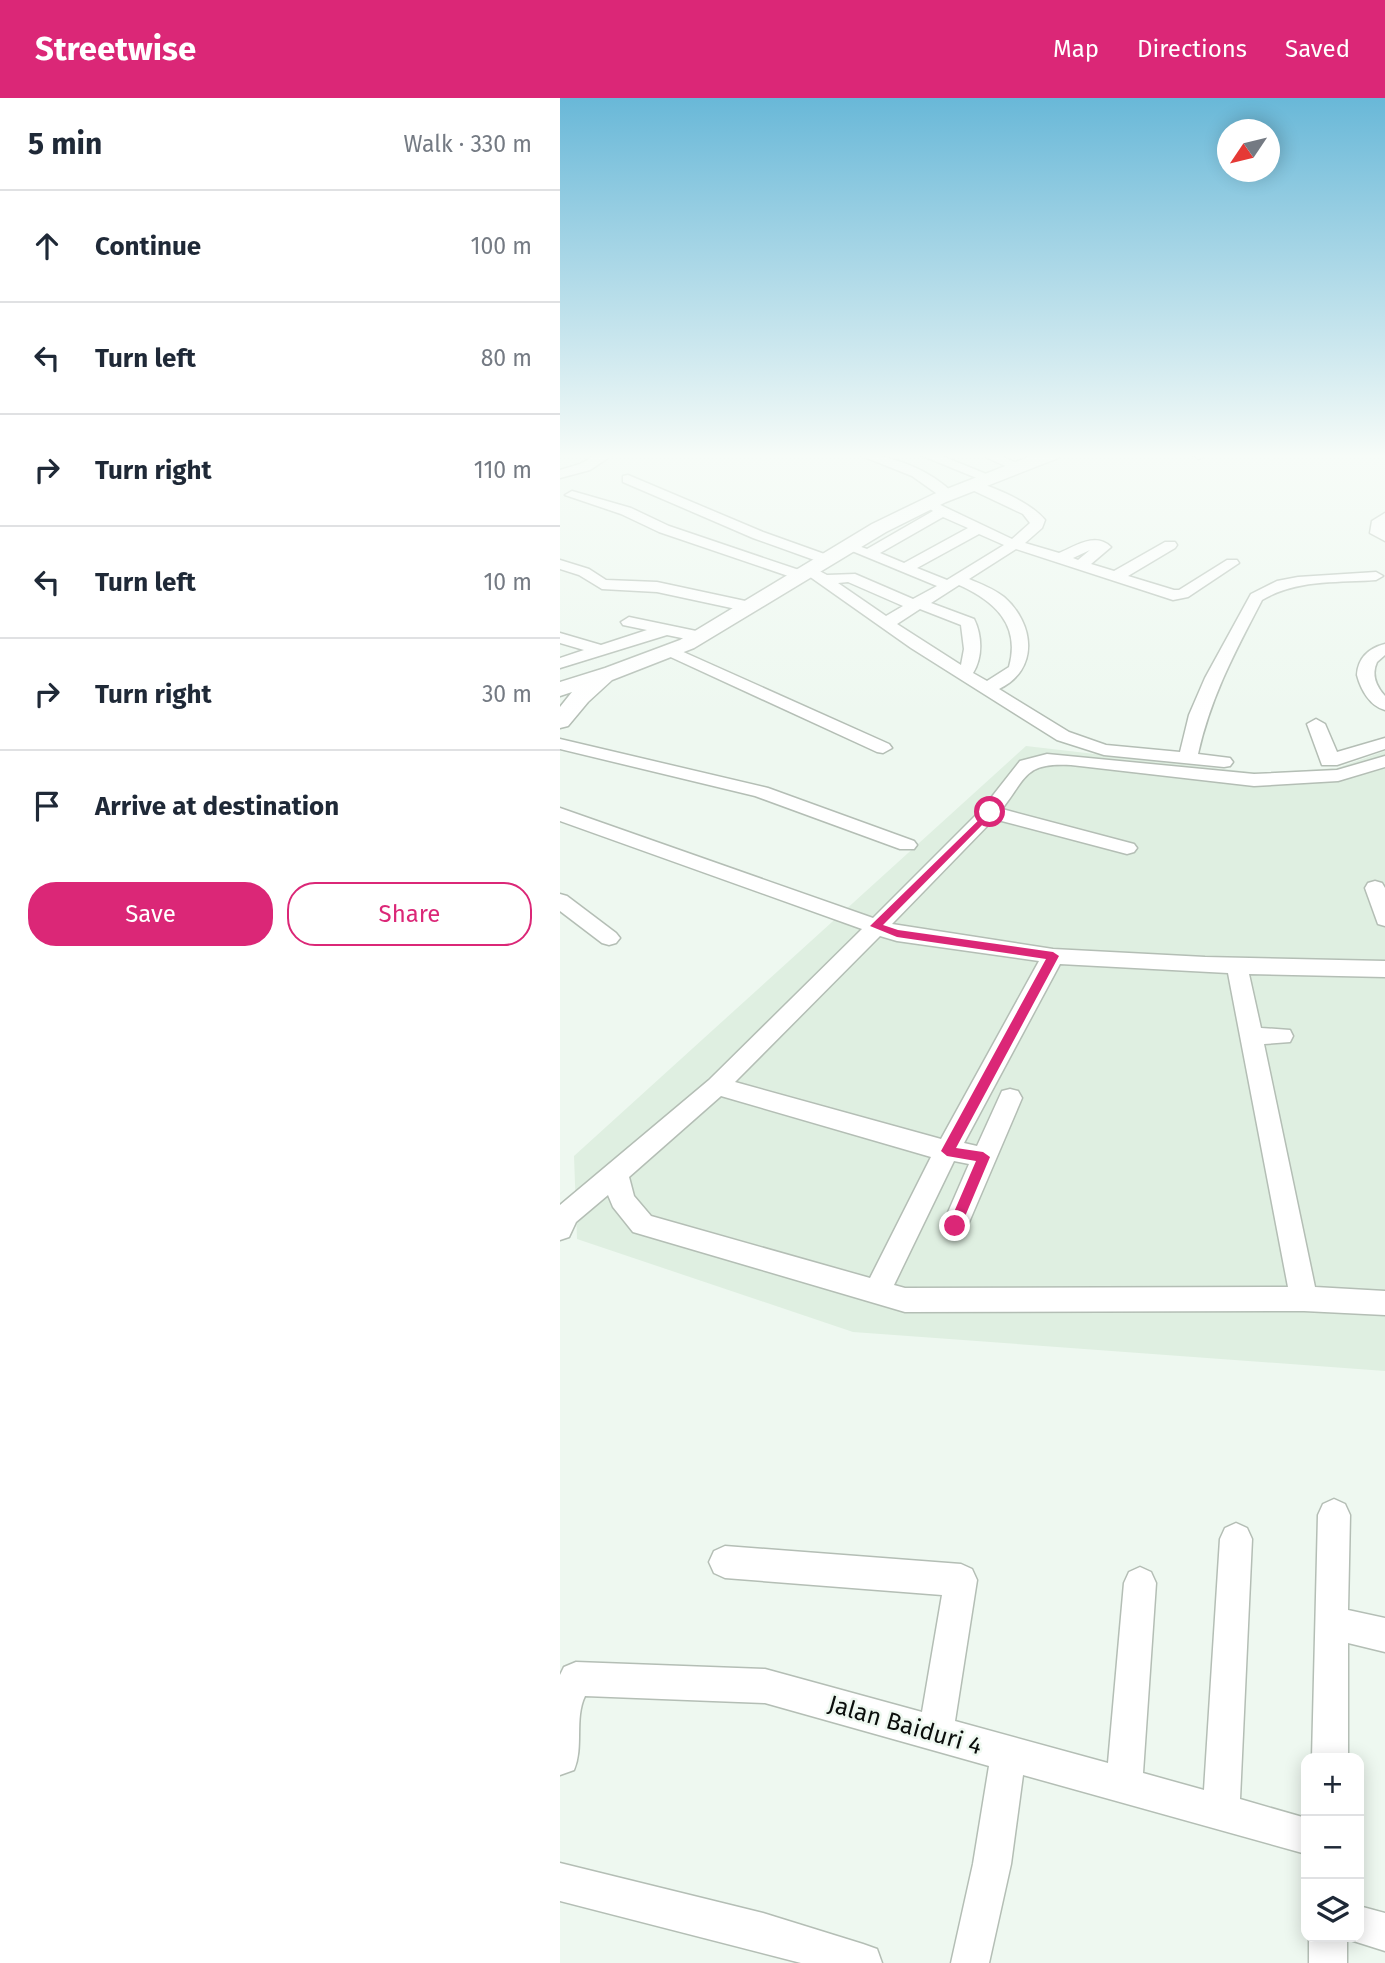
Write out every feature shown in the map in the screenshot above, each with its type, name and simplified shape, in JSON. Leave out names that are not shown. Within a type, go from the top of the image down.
[{"type":"main road","points":[[560,689],[613,673],[701,637],[858,541]]},
{"type":"main road","points":[[560,721],[580,697],[613,673]]},
{"type":"street","points":[[709,541],[811,568]]},
{"type":"street","points":[[768,541],[811,568],[885,624],[1063,736],[1080,743],[1104,750],[1261,767],[1368,761]]},
{"type":"street","points":[[867,554],[886,541]]},
{"type":"street","points":[[905,568],[955,541]]},
{"type":"street","points":[[1007,541],[1179,596],[1232,563]]},
{"type":"street","points":[[885,624],[1018,541]]},
{"type":"street","points":[[1058,559],[1095,543],[1103,545],[1102,549],[1080,565]]},
{"type":"street","points":[[1116,576],[1170,545]]},
{"type":"street","points":[[847,546],[994,597],[1003,604],[1011,616],[1020,644],[1018,663],[1012,674],[987,688]]},
{"type":"street","points":[[560,564],[584,572],[602,584],[657,587],[750,607]]},
{"type":"street","points":[[826,580],[847,576],[968,622],[973,654],[971,666],[964,674]]},
{"type":"street","points":[[1188,758],[1198,715],[1213,678],[1256,597],[1268,588],[1295,582],[1376,576]]},
{"type":"street","points":[[629,622],[701,637]]},
{"type":"street","points":[[560,663],[665,629]]},
{"type":"street","points":[[560,638],[600,650]]},
{"type":"street","points":[[1385,649],[1375,652],[1367,661],[1364,673],[1366,683],[1376,698],[1385,705]]},
{"type":"street","points":[[670,651],[883,748]]},
{"type":"street","points":[[1366,683],[1385,684]]},
{"type":"street","points":[[1316,724],[1331,761]]},
{"type":"street","points":[[560,1229],[566,1215],[717,1086],[990,812],[1026,765],[1047,760],[1070,760],[1254,780],[1338,775],[1368,761],[1385,743]]},
{"type":"street","points":[[560,744],[761,792],[907,845]]},
{"type":"street","points":[[990,812],[1127,848]]},
{"type":"street","points":[[560,814],[897,934],[1053,956],[1237,966],[1385,969]]},
{"type":"street","points":[[1375,888],[1385,919]]},
{"type":"street","points":[[560,901],[609,938]]},
{"type":"street","points":[[877,1291],[947,1151],[1053,956]]},
{"type":"street","points":[[1237,966],[1304,1299]]},
{"type":"street","points":[[1251,1036],[1282,1036]]},
{"type":"street","points":[[717,1086],[947,1151],[983,1157]]},
{"type":"street","points":[[955,1226],[1010,1098]]},
{"type":"street","points":[[616,1174],[622,1200],[642,1224],[905,1300],[1304,1299],[1385,1303]]},
{"type":"street","points":[[1330,1753],[1334,1515]]},
{"type":"street","points":[[1221,1813],[1236,1539]]},
{"type":"street","points":[[725,1562],[961,1580],[935,1735]]},
{"type":"street","points":[[1124,1787],[1140,1583]]},
{"type":"street","points":[[1331,1623],[1385,1635]]},
{"type":"street","name":"Jalan Baiduri 4","points":[[562,1758],[564,1702],[576,1679],[765,1686],[1301,1835]]},
{"type":"street","points":[[970,1963],[992,1864],[1007,1754]]},
{"type":"street","points":[[560,1882],[763,1932],[863,1963]]},
{"type":"street","points":[[1364,1926],[1385,1932]]},
{"type":"street","points":[[1328,1942],[1328,1963]]},
{"type":"shaded area","points":[[1026,746],[1259,773],[1337,768],[1385,751],[1385,1371],[853,1332],[577,1239],[574,1156]]},
{"type":"route","points":[[955,1226],[983,1157],[947,1151],[1053,956],[897,934],[876,926],[990,812]]}]
